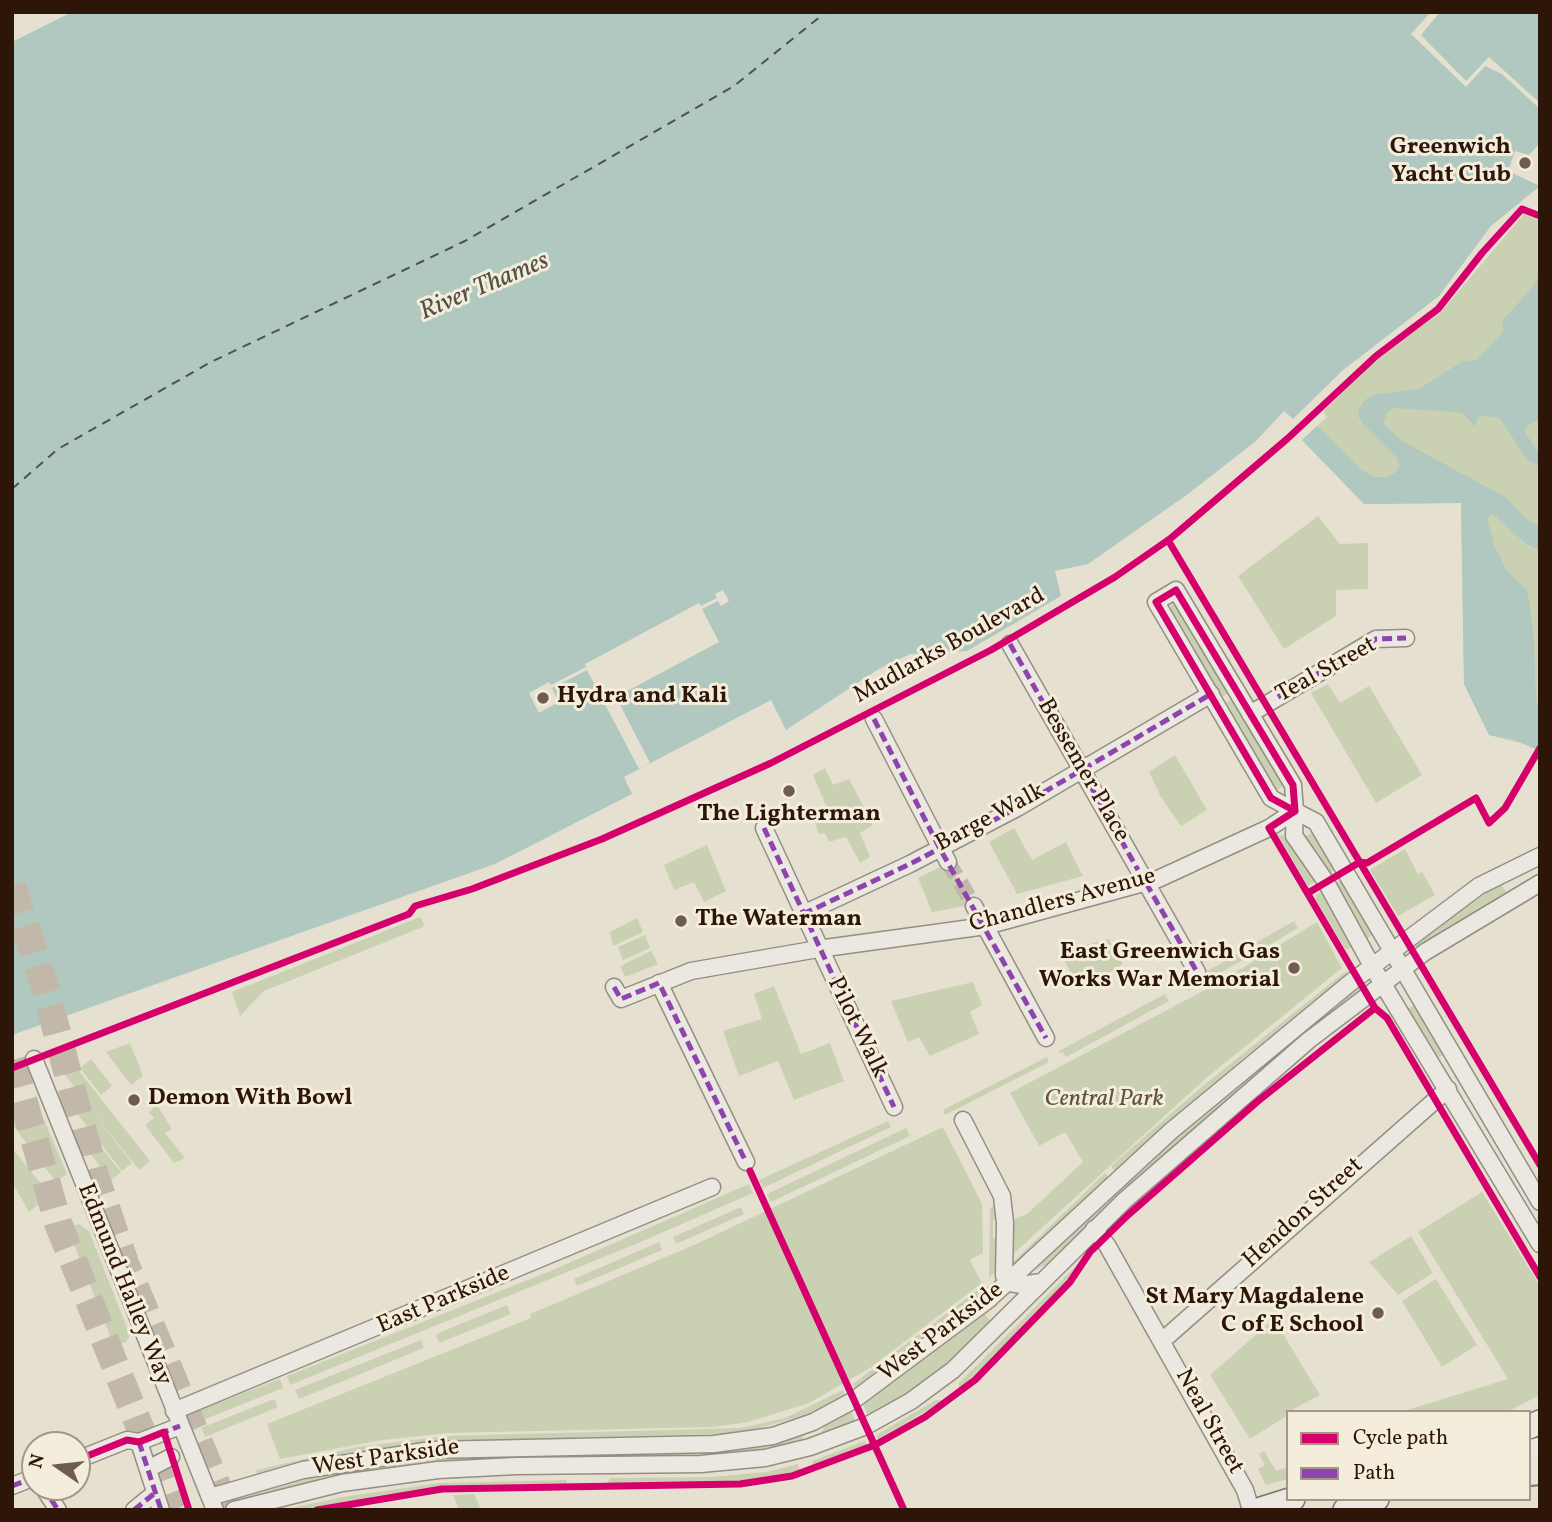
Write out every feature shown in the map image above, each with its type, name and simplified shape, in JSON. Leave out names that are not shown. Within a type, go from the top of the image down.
[{"type":"street","points":[[1540,1202],[1316,822],[1294,811],[1270,798],[1156,602],[1165,591],[1176,590],[1293,785],[1294,811],[1295,837],[1326,882],[1372,966],[1540,1244]]},
{"type":"street","name":"Teal Street","points":[[1250,714],[1376,639],[1406,638]]},
{"type":"street","name":"Bessemer Place","points":[[1010,644],[1197,972]]},
{"type":"street","name":"Barge Walk","points":[[803,914],[910,864],[939,846],[1017,808],[1211,694]]},
{"type":"street","points":[[874,719],[948,862]]},
{"type":"street","name":"Chandlers Avenue","points":[[617,993],[659,983],[691,971],[818,949],[986,926],[1146,883],[1262,832],[1294,811]]},
{"type":"street","points":[[764,828],[818,949]]},
{"type":"street","name":"West Parkside","points":[[213,1503],[303,1470],[430,1450],[714,1444],[773,1436],[813,1422],[854,1400],[1009,1283],[1171,1131],[1391,951],[1479,886],[1540,856]]},
{"type":"street","name":"West Parkside","points":[[234,1510],[342,1483],[438,1470],[516,1466],[701,1464],[765,1458],[799,1451],[866,1426],[911,1401],[983,1344],[1094,1229],[1262,1079],[1401,969],[1466,925],[1540,883]]},
{"type":"street","points":[[974,906],[1046,1038]]},
{"type":"street","name":"Pilot Walk","points":[[818,949],[894,1107]]},
{"type":"street","points":[[659,983],[746,1162]]},
{"type":"street","name":"Edmund Halley Way","points":[[34,1059],[213,1503]]},
{"type":"street","points":[[1437,1071],[1454,1060]]},
{"type":"street","name":"Hendon Street","points":[[1162,1341],[1448,1089]]},
{"type":"street","points":[[963,1120],[1002,1196],[1005,1223],[1004,1276],[1009,1283],[1020,1285],[1041,1282]]},
{"type":"street","name":"East Parkside","points":[[91,1454],[127,1440],[139,1442],[177,1419],[712,1187]]},
{"type":"street","name":"Neal Street","points":[[1094,1229],[1107,1245],[1162,1341],[1245,1490],[1251,1510]]},
{"type":"street","points":[[139,1442],[161,1510]]},
{"type":"street","points":[[148,1469],[171,1457]]},
{"type":"street","points":[[134,1510],[155,1493]]},
{"type":"street","points":[[1258,1510],[1287,1501]]},
{"type":"street","points":[[1345,1510],[1371,1501]]},
{"type":"green space","points":[[1524,214],[1540,221],[1540,727],[1531,746],[1489,735],[1464,684],[1461,503],[1364,504],[1302,440],[1327,417],[1323,412],[1368,367],[1441,312]]},
{"type":"green space","points":[[1318,516],[1340,544],[1368,543],[1368,589],[1336,590],[1336,616],[1284,649],[1238,576]]},
{"type":"green space","points":[[1172,604],[1183,610],[1231,692],[1220,698],[1168,610]]},
{"type":"green space","points":[[1328,684],[1340,703],[1369,686],[1422,775],[1376,803],[1311,693]]},
{"type":"green space","points":[[1233,698],[1287,784],[1274,792],[1224,704]]},
{"type":"green space","points":[[1175,755],[1207,810],[1181,826],[1161,797],[1149,772]]},
{"type":"green space","points":[[825,768],[833,785],[849,779],[873,825],[860,833],[870,857],[860,863],[846,837],[829,842],[825,833],[819,834],[813,819],[828,810],[813,775]]},
{"type":"green space","points":[[1014,828],[1032,860],[1066,842],[1083,876],[1017,894],[989,842]]},
{"type":"green space","points":[[1316,830],[1338,868],[1326,875],[1302,839]]},
{"type":"green space","points":[[1277,834],[1288,837],[1319,879],[1308,886]]},
{"type":"green space","points":[[707,845],[726,891],[704,902],[694,882],[674,890],[664,865]]},
{"type":"green space","points":[[1405,849],[1418,874],[1422,872],[1435,895],[1398,916],[1370,870]]},
{"type":"green space","points":[[948,863],[971,905],[932,912],[918,878]]},
{"type":"green space","points":[[1344,879],[1375,933],[1364,940],[1332,885]]},
{"type":"green space","points":[[1501,883],[1506,892],[1416,949],[1413,943]]},
{"type":"green space","points":[[1326,889],[1355,945],[1346,950],[1316,900],[1316,895]]},
{"type":"green space","points":[[420,917],[425,926],[264,991],[240,1016],[232,992]]},
{"type":"green space","points":[[637,918],[643,932],[613,946],[610,932]]},
{"type":"green space","points":[[1294,921],[1298,928],[1256,953],[1252,945]]},
{"type":"green space","name":"Central Park","points":[[1317,922],[1342,968],[1205,1079],[1010,1257],[1012,1220],[1027,1214],[1083,1162],[1065,1132],[1039,1146],[1010,1093],[1218,983]]},
{"type":"green space","points":[[645,935],[650,948],[623,960],[618,947]]},
{"type":"green space","points":[[1109,939],[1123,964],[1080,991],[1060,952]]},
{"type":"green space","points":[[1248,948],[1252,955],[1188,991],[1184,984]]},
{"type":"green space","points":[[651,951],[658,964],[625,977],[620,966]]},
{"type":"green space","points":[[1346,971],[1348,975],[1240,1061],[1115,1172],[1111,1166],[1199,1089]]},
{"type":"green space","points":[[973,982],[982,1005],[970,1012],[979,1034],[930,1056],[919,1037],[908,1042],[891,1001]]},
{"type":"green space","points":[[774,986],[801,1054],[830,1043],[844,1081],[794,1100],[778,1061],[739,1076],[723,1031],[762,1019],[754,994]]},
{"type":"green space","points":[[1359,986],[1362,990],[1257,1073],[1124,1190],[1123,1186],[1175,1138]]},
{"type":"green space","points":[[1165,994],[1169,1001],[1066,1057],[1063,1052],[1060,1053],[1059,1051]]},
{"type":"green space","points":[[1414,1005],[1444,1054],[1437,1059],[1408,1009]]},
{"type":"green space","points":[[130,1043],[143,1076],[131,1085],[106,1052]]},
{"type":"green space","points":[[1047,1057],[1049,1062],[945,1115],[943,1110]]},
{"type":"green space","points":[[91,1059],[112,1086],[101,1095],[80,1068]]},
{"type":"green space","points":[[72,1062],[150,1161],[139,1170],[90,1108],[132,1163],[122,1171],[64,1097],[75,1088],[61,1070]]},
{"type":"green space","points":[[31,1102],[45,1122],[67,1174],[56,1182],[12,1124],[18,1112],[20,1115]]},
{"type":"green space","points":[[157,1105],[172,1129],[165,1133],[185,1158],[174,1163],[145,1125],[154,1118],[149,1112]]},
{"type":"green space","points":[[888,1121],[891,1127],[763,1188],[759,1180]]},
{"type":"green space","points":[[943,1127],[982,1204],[983,1253],[970,1260],[982,1283],[870,1368],[809,1403],[748,1422],[714,1427],[448,1433],[382,1440],[280,1459],[267,1424],[531,1318],[530,1314],[694,1245]]},
{"type":"green space","points":[[906,1128],[910,1136],[771,1202],[767,1194]]},
{"type":"green space","points":[[89,1132],[121,1172],[111,1180],[79,1140]]},
{"type":"green space","points":[[12,1148],[50,1195],[29,1212],[12,1182]]},
{"type":"green space","points":[[1105,1173],[1108,1177],[1018,1264],[1010,1265]]},
{"type":"green space","points":[[749,1184],[753,1193],[643,1241],[290,1385],[287,1376],[548,1272]]},
{"type":"green space","points":[[1117,1191],[1119,1195],[1047,1264],[1035,1270]]},
{"type":"green space","points":[[1482,1192],[1540,1286],[1540,1395],[1511,1410],[1407,1410],[1508,1379],[1418,1232]]},
{"type":"green space","points":[[999,1203],[1000,1220],[993,1220],[993,1238],[999,1239],[998,1270],[989,1277],[990,1208]]},
{"type":"green space","points":[[741,1207],[744,1214],[676,1244],[673,1237]]},
{"type":"green space","points":[[79,1224],[89,1231],[130,1335],[126,1342],[114,1346],[67,1227]]},
{"type":"green space","points":[[1411,1236],[1433,1273],[1398,1295],[1369,1262]]},
{"type":"green space","points":[[659,1242],[662,1250],[577,1286],[574,1279]]},
{"type":"green space","points":[[1086,1256],[1079,1267],[1008,1343],[959,1389],[959,1383]]},
{"type":"green space","points":[[1436,1279],[1477,1345],[1442,1367],[1402,1301]]},
{"type":"green space","points":[[984,1285],[987,1290],[855,1389],[853,1384]]},
{"type":"green space","points":[[996,1303],[998,1305],[985,1315],[992,1322],[965,1349],[909,1392],[868,1416],[862,1402]]},
{"type":"green space","points":[[507,1305],[511,1314],[439,1343],[436,1334]]},
{"type":"green space","points":[[1274,1319],[1320,1395],[1292,1410],[1286,1410],[1286,1416],[1250,1439],[1210,1375]]},
{"type":"green space","points":[[421,1340],[424,1348],[299,1399],[295,1390]]},
{"type":"green space","points":[[280,1379],[283,1388],[198,1422],[195,1412]]},
{"type":"green space","points":[[843,1390],[845,1395],[805,1415],[743,1433],[472,1441],[336,1457],[257,1475],[256,1470],[357,1447],[447,1436],[741,1428],[785,1418]]},
{"type":"green space","points":[[274,1399],[278,1407],[205,1437],[201,1428]]},
{"type":"green space","points":[[936,1400],[943,1401],[878,1439],[876,1435]]},
{"type":"green space","points":[[851,1410],[856,1423],[820,1436],[825,1425]]},
{"type":"green space","points":[[804,1434],[802,1441],[735,1454],[607,1457],[613,1453],[735,1451]]},
{"type":"green space","points":[[865,1441],[867,1447],[814,1467],[812,1461]]},
{"type":"green space","points":[[1264,1451],[1276,1471],[1286,1468],[1286,1480],[1266,1485],[1258,1469],[1265,1465],[1259,1454]]},
{"type":"green space","points":[[584,1453],[580,1458],[448,1462],[388,1468],[303,1484],[236,1502],[235,1499],[302,1480],[387,1464],[474,1456]]},
{"type":"green space","points":[[798,1464],[800,1472],[768,1479],[712,1484],[606,1485],[610,1478],[711,1477],[767,1472]]},
{"type":"green space","points":[[567,1480],[567,1484],[440,1488],[303,1510],[282,1510],[343,1497],[439,1483]]},
{"type":"green space","points":[[474,1494],[481,1510],[459,1510],[453,1495]]},
{"type":"water","name":"River Thames","points":[[12,12],[1540,12],[1540,143],[1529,155],[1515,151],[1508,171],[1540,186],[1491,226],[1439,296],[1342,371],[1293,419],[1284,411],[1256,441],[1188,494],[1088,564],[1055,571],[1061,596],[967,651],[910,654],[879,669],[786,730],[771,700],[624,777],[632,794],[495,864],[12,1035]]},
{"type":"water","points":[[1540,275],[1540,420],[1528,425],[1524,431],[1539,453],[1540,461],[1536,465],[1526,458],[1499,417],[1479,416],[1475,427],[1464,414],[1457,412],[1393,408],[1388,411],[1383,423],[1402,441],[1507,498],[1525,518],[1540,527],[1540,551],[1525,543],[1493,514],[1487,518],[1494,545],[1507,571],[1526,589],[1529,599],[1534,640],[1536,701],[1540,710],[1540,751],[1515,740],[1489,735],[1464,684],[1461,503],[1364,504],[1302,440],[1317,426],[1362,470],[1375,477],[1387,477],[1396,472],[1399,467],[1397,458],[1358,416],[1366,399],[1376,394],[1419,389],[1463,361],[1476,360],[1504,331],[1502,321],[1532,288]]},
{"type":"pier","points":[[12,12],[72,12],[12,42]]},
{"type":"pier","points":[[1431,12],[1440,12],[1421,35],[1466,81],[1489,57],[1540,103],[1540,109],[1502,74],[1485,66],[1466,87],[1411,34]]},
{"type":"pier","points":[[723,590],[729,601],[721,606],[718,601],[702,609],[719,642],[616,697],[650,763],[639,769],[587,670],[552,688],[559,702],[539,713],[529,693],[586,667],[585,664],[699,603],[701,606],[717,598],[715,594]]},
{"type":"ferry route","points":[[12,489],[58,449],[211,362],[465,241],[734,86],[826,12]]},
{"type":"tunnel","points":[[948,862],[974,906]]},
{"type":"tunnel","points":[[12,886],[45,987],[94,1173],[125,1263],[227,1510]]},
{"type":"tunnel","points":[[12,1060],[58,1223],[173,1510]]},
{"type":"marked path","points":[[1278,697],[1376,639],[1406,638]]},
{"type":"marked path","points":[[1010,644],[1138,870]]},
{"type":"marked path","points":[[803,914],[910,864],[1017,808],[1211,694]]},
{"type":"marked path","points":[[874,719],[939,847],[1046,1038]]},
{"type":"marked path","points":[[764,828],[894,1107]]},
{"type":"marked path","points":[[1146,883],[1197,972]]},
{"type":"marked path","points":[[614,987],[621,999],[659,983],[746,1162]]},
{"type":"marked path","points":[[159,1434],[180,1426]]},
{"type":"marked path","points":[[139,1442],[161,1510]]},
{"type":"marked path","points":[[12,1486],[21,1482]]},
{"type":"marked path","points":[[134,1510],[155,1493]]},
{"type":"marked path","points":[[52,1501],[58,1510]]},
{"type":"cycle path","name":"Mudlarks Boulevard","points":[[12,1068],[409,914],[415,906],[472,889],[602,839],[771,763],[991,650],[1115,577],[1171,538],[1287,439],[1376,356],[1438,309],[1482,253],[1522,209],[1540,216]]},
{"type":"cycle path","points":[[1168,540],[1540,1165]]},
{"type":"cycle path","points":[[1176,590],[1293,785],[1295,811],[1271,798],[1156,602],[1176,590]]},
{"type":"cycle path","points":[[1308,893],[1360,862],[1367,863],[1476,798],[1489,823],[1505,808],[1540,748]]},
{"type":"cycle path","points":[[1295,811],[1269,828],[1375,1008],[1387,1018],[1540,1277]]},
{"type":"cycle path","points":[[317,1510],[442,1489],[740,1484],[792,1476],[875,1445],[925,1417],[975,1380],[1070,1282],[1090,1252],[1128,1215],[1258,1101],[1375,1008]]},
{"type":"cycle path","points":[[750,1171],[904,1510]]},
{"type":"cycle path","points":[[91,1454],[127,1440],[139,1442],[164,1432],[189,1510]]},
{"type":"place","name":"Greenwich Yacht Club","points":[[1525,163]]},
{"type":"place","name":"Hydra and Kali","points":[[543,698]]},
{"type":"place","name":"The Lighterman","points":[[789,791]]},
{"type":"place","name":"The Waterman","points":[[681,921]]},
{"type":"place","name":"East Greenwich Gas Works War Memorial","points":[[1294,968]]},
{"type":"place","name":"Demon With Bowl","points":[[134,1100]]},
{"type":"place","name":"St Mary Magdalene C of E School","points":[[1378,1313]]}]
